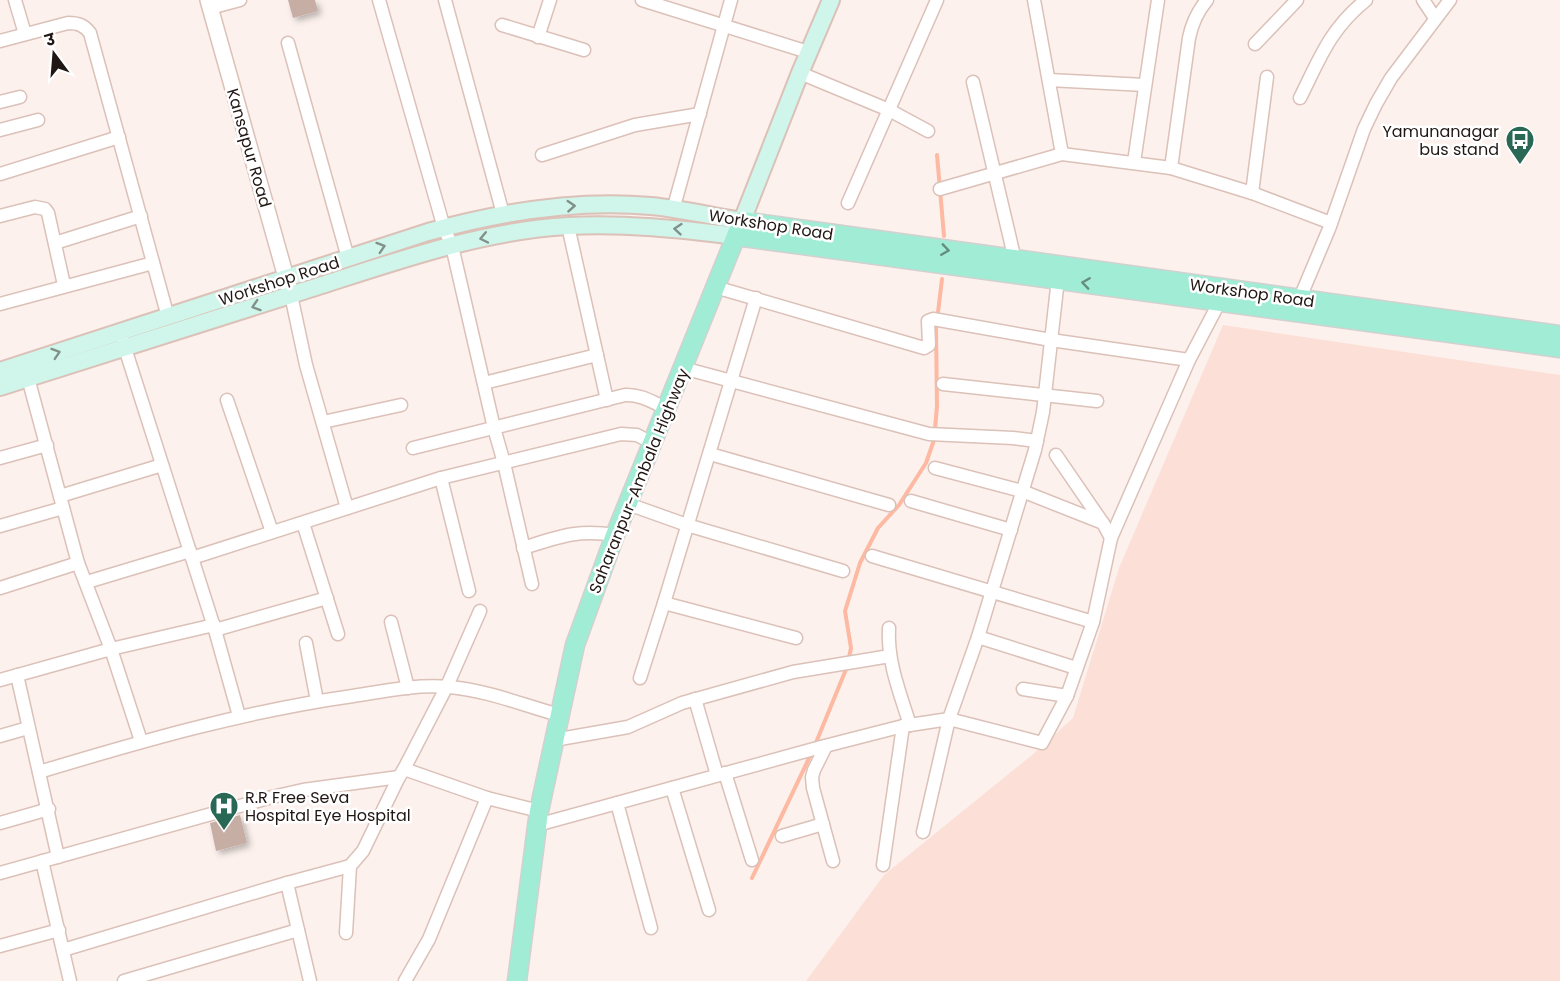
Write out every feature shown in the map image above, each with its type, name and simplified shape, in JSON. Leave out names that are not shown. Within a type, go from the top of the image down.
[{"type":"main road","name":"Saharanpur-Ambala Highway","points":[[517,981],[538,818],[575,645],[615,535],[808,52],[831,0]]},
{"type":"main road","name":"Workshop Road","points":[[0,371],[122,340],[288,287],[348,258],[478,218],[541,208],[598,204],[651,206],[739,229],[1220,302],[1297,305],[1560,334]]},
{"type":"main road","name":"Workshop Road","points":[[0,387],[122,340],[168,317],[498,235],[568,226],[739,229],[1015,260],[1560,348]]},
{"type":"street","points":[[15,0],[25,34]]},
{"type":"street","points":[[209,4],[240,0]]},
{"type":"street","points":[[379,0],[444,228],[452,246],[532,584]]},
{"type":"street","points":[[445,0],[503,214]]},
{"type":"street","points":[[538,37],[550,0]]},
{"type":"street","points":[[642,0],[808,52]]},
{"type":"street","points":[[673,210],[731,0]]},
{"type":"street","points":[[848,203],[937,0]]},
{"type":"street","points":[[1034,0],[1062,154]]},
{"type":"street","points":[[1134,162],[1154,0]]},
{"type":"street","points":[[1171,168],[1188,38],[1192,24],[1207,0]]},
{"type":"street","points":[[1256,44],[1296,0]]},
{"type":"street","points":[[1300,98],[1328,43],[1342,22],[1366,0]]},
{"type":"street","points":[[1423,0],[1435,18]]},
{"type":"street","points":[[1297,305],[1332,223],[1364,129],[1376,104],[1391,78],[1450,0]]},
{"type":"street","name":"Kansapur Road","points":[[209,4],[288,287]]},
{"type":"street","points":[[0,41],[68,23],[77,23],[90,33],[168,317]]},
{"type":"street","points":[[502,26],[584,50]]},
{"type":"street","points":[[288,43],[348,258]]},
{"type":"street","points":[[800,73],[889,110],[928,131]]},
{"type":"street","points":[[1251,193],[1268,77]]},
{"type":"street","points":[[1049,80],[1145,85]]},
{"type":"street","points":[[973,82],[1015,260]]},
{"type":"street","points":[[0,102],[20,97]]},
{"type":"street","points":[[542,155],[635,125],[700,114]]},
{"type":"street","points":[[0,130],[38,120]]},
{"type":"street","points":[[0,174],[119,137]]},
{"type":"street","points":[[940,189],[1062,154],[1171,168],[1251,193],[1332,223]]},
{"type":"street","points":[[0,216],[35,207],[45,209],[48,213],[64,285]]},
{"type":"street","points":[[54,243],[141,216]]},
{"type":"street","points":[[568,226],[607,400]]},
{"type":"street","points":[[0,304],[153,263]]},
{"type":"street","points":[[923,832],[949,719],[993,590],[1036,441],[1045,396],[1058,279]]},
{"type":"street","points":[[288,287],[306,365],[347,508]]},
{"type":"street","points":[[715,287],[924,348],[929,345],[928,321],[937,320],[1051,340],[1190,360]]},
{"type":"street","points":[[639,678],[710,454],[756,298]]},
{"type":"street","points":[[0,873],[272,797],[401,773],[487,798],[538,818],[617,803],[824,746],[906,726],[949,719],[1042,743],[1067,696],[1093,622],[1111,538],[1190,360],[1220,302]]},
{"type":"street","points":[[122,340],[214,627],[239,716]]},
{"type":"street","points":[[484,383],[597,355]]},
{"type":"street","points":[[683,368],[934,435],[1036,441]]},
{"type":"street","points":[[28,378],[78,563],[111,649],[141,741]]},
{"type":"street","points":[[943,384],[1097,401]]},
{"type":"street","points":[[413,448],[634,394],[666,408]]},
{"type":"street","points":[[227,400],[272,532]]},
{"type":"street","points":[[323,422],[401,405]]},
{"type":"street","points":[[87,582],[303,523],[441,478],[621,434],[637,435],[652,443]]},
{"type":"street","points":[[0,458],[46,445]]},
{"type":"street","points":[[710,454],[889,505]]},
{"type":"street","points":[[1056,455],[1111,538]]},
{"type":"street","points":[[0,526],[162,465]]},
{"type":"street","points":[[935,468],[1022,491],[1103,523]]},
{"type":"street","points":[[441,478],[469,591]]},
{"type":"street","points":[[911,501],[1011,530]]},
{"type":"street","points":[[628,504],[687,525],[843,571]]},
{"type":"street","points":[[303,523],[338,634]]},
{"type":"street","points":[[523,548],[584,532],[615,535]]},
{"type":"street","points":[[872,556],[993,590],[1093,622]]},
{"type":"street","points":[[0,588],[78,563]]},
{"type":"street","points":[[0,680],[111,649],[214,627],[327,598]]},
{"type":"street","points":[[664,603],[796,638]]},
{"type":"street","points":[[63,950],[350,866],[363,851],[447,686],[480,611]]},
{"type":"street","points":[[391,622],[408,688]]},
{"type":"street","points":[[884,865],[906,726],[890,656],[889,627]]},
{"type":"street","points":[[978,637],[1077,668]]},
{"type":"street","points":[[306,643],[317,701]]},
{"type":"street","points":[[554,740],[628,727],[673,706],[793,672],[890,656]]},
{"type":"street","points":[[17,675],[58,857]]},
{"type":"street","points":[[39,772],[141,741],[239,716],[317,701],[408,688],[447,686],[474,690],[559,715]]},
{"type":"street","points":[[1023,689],[1067,696]]},
{"type":"street","points":[[695,699],[752,860]]},
{"type":"street","points":[[0,736],[28,728]]},
{"type":"street","points":[[824,746],[812,777],[833,861]]},
{"type":"street","points":[[672,788],[709,910]]},
{"type":"street","points":[[405,981],[429,939],[487,798]]},
{"type":"street","points":[[617,803],[651,928]]},
{"type":"street","points":[[0,823],[49,809]]},
{"type":"street","points":[[782,836],[823,824]]},
{"type":"street","points":[[42,861],[70,981]]},
{"type":"street","points":[[346,933],[350,866]]},
{"type":"street","points":[[287,883],[310,981]]},
{"type":"street","points":[[0,946],[59,930]]},
{"type":"street","points":[[124,981],[298,930]]},
{"type":"shaded area","points":[[1223,325],[1560,375],[1560,981],[806,981],[884,875],[1032,755],[1073,718],[1119,568]]},
{"type":"building","points":[[288,0],[315,0],[318,11],[293,18]]},
{"type":"building","points":[[240,815],[247,843],[216,851],[210,823]]},
{"type":"waterway","points":[[937,155],[944,236]]},
{"type":"waterway","points":[[815,745],[847,667],[851,648],[845,611],[860,563],[878,528],[899,505],[926,463],[934,440],[937,406],[936,329],[942,279]]},
{"type":"waterway","points":[[752,878],[812,752]]},
{"type":"place","name":"Yamunanagar bus stand","points":[[1520,166]]},
{"type":"place","name":"R.R Free Seva Hospital Eye Hospital","points":[[224,832]]}]
